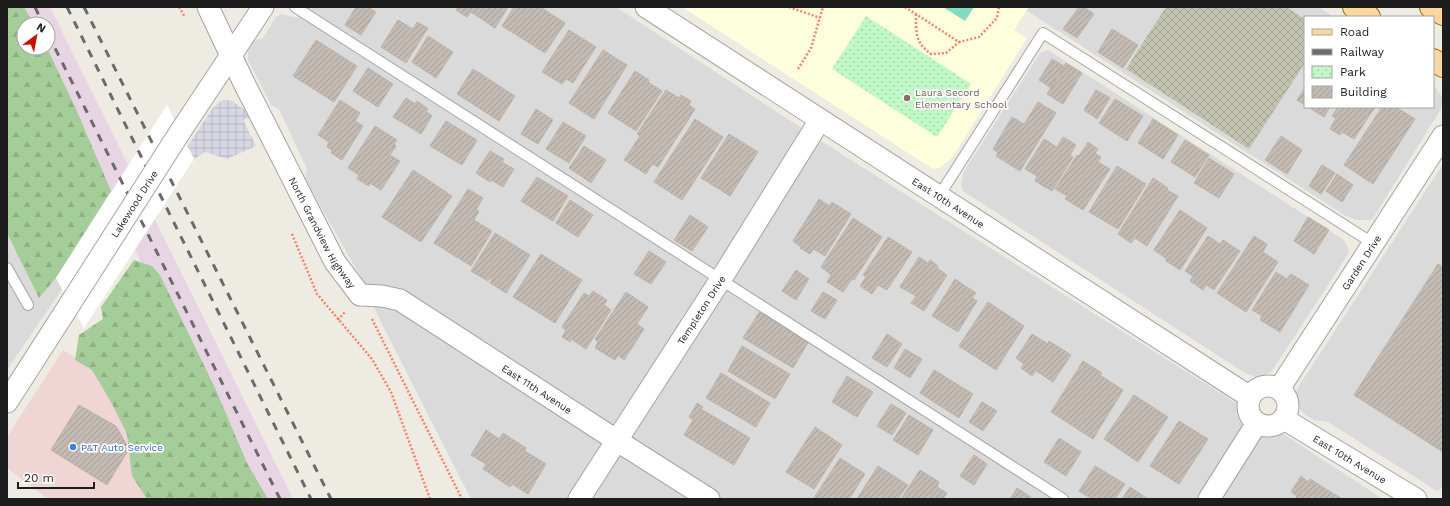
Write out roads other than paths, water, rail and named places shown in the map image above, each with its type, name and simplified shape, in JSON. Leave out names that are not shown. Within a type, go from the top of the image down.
[{"type":"main road","points":[[1354,7],[1368,16]]},
{"type":"main road","points":[[1431,7],[1443,14]]},
{"type":"main road","points":[[1434,61],[1443,66]]},
{"type":"street","name":"North Grandview Highway","points":[[208,7],[244,83],[335,262],[360,295]]},
{"type":"street","name":"Lakewood Drive","points":[[7,402],[180,132],[263,7]]},
{"type":"street","name":"East 10th Avenue","points":[[646,7],[1250,397]]},
{"type":"street","name":"Templeton Drive","points":[[579,499],[820,120]]},
{"type":"street","name":"Garden Drive","points":[[1279,389],[1443,136]]},
{"type":"street","name":"East 11th Avenue","points":[[360,295],[382,296],[400,300],[709,499]]},
{"type":"street","points":[[1273,386],[1279,389],[1284,393],[1288,400],[1288,413],[1280,423],[1269,426],[1257,423],[1250,414],[1248,408],[1250,397],[1260,388],[1273,386]]},
{"type":"street","name":"East 10th Avenue","points":[[1284,419],[1416,499]]},
{"type":"street","points":[[1209,499],[1257,423]]},
{"type":"lane","points":[[294,7],[1063,499]]},
{"type":"lane","points":[[940,196],[1043,33],[1374,244]]},
{"type":"lane","points":[[7,268],[28,305]]},
{"type":"railway","points":[[35,7],[39,16]]},
{"type":"railway","points":[[67,7],[311,499]]},
{"type":"railway","points":[[84,7],[331,499]]},
{"type":"railway","points":[[56,50],[280,499]]},
{"type":"place","name":"Laura Secord Elementary School","points":[[907,98]]},
{"type":"place","name":"P&T Auto Service","points":[[73,447]]}]
